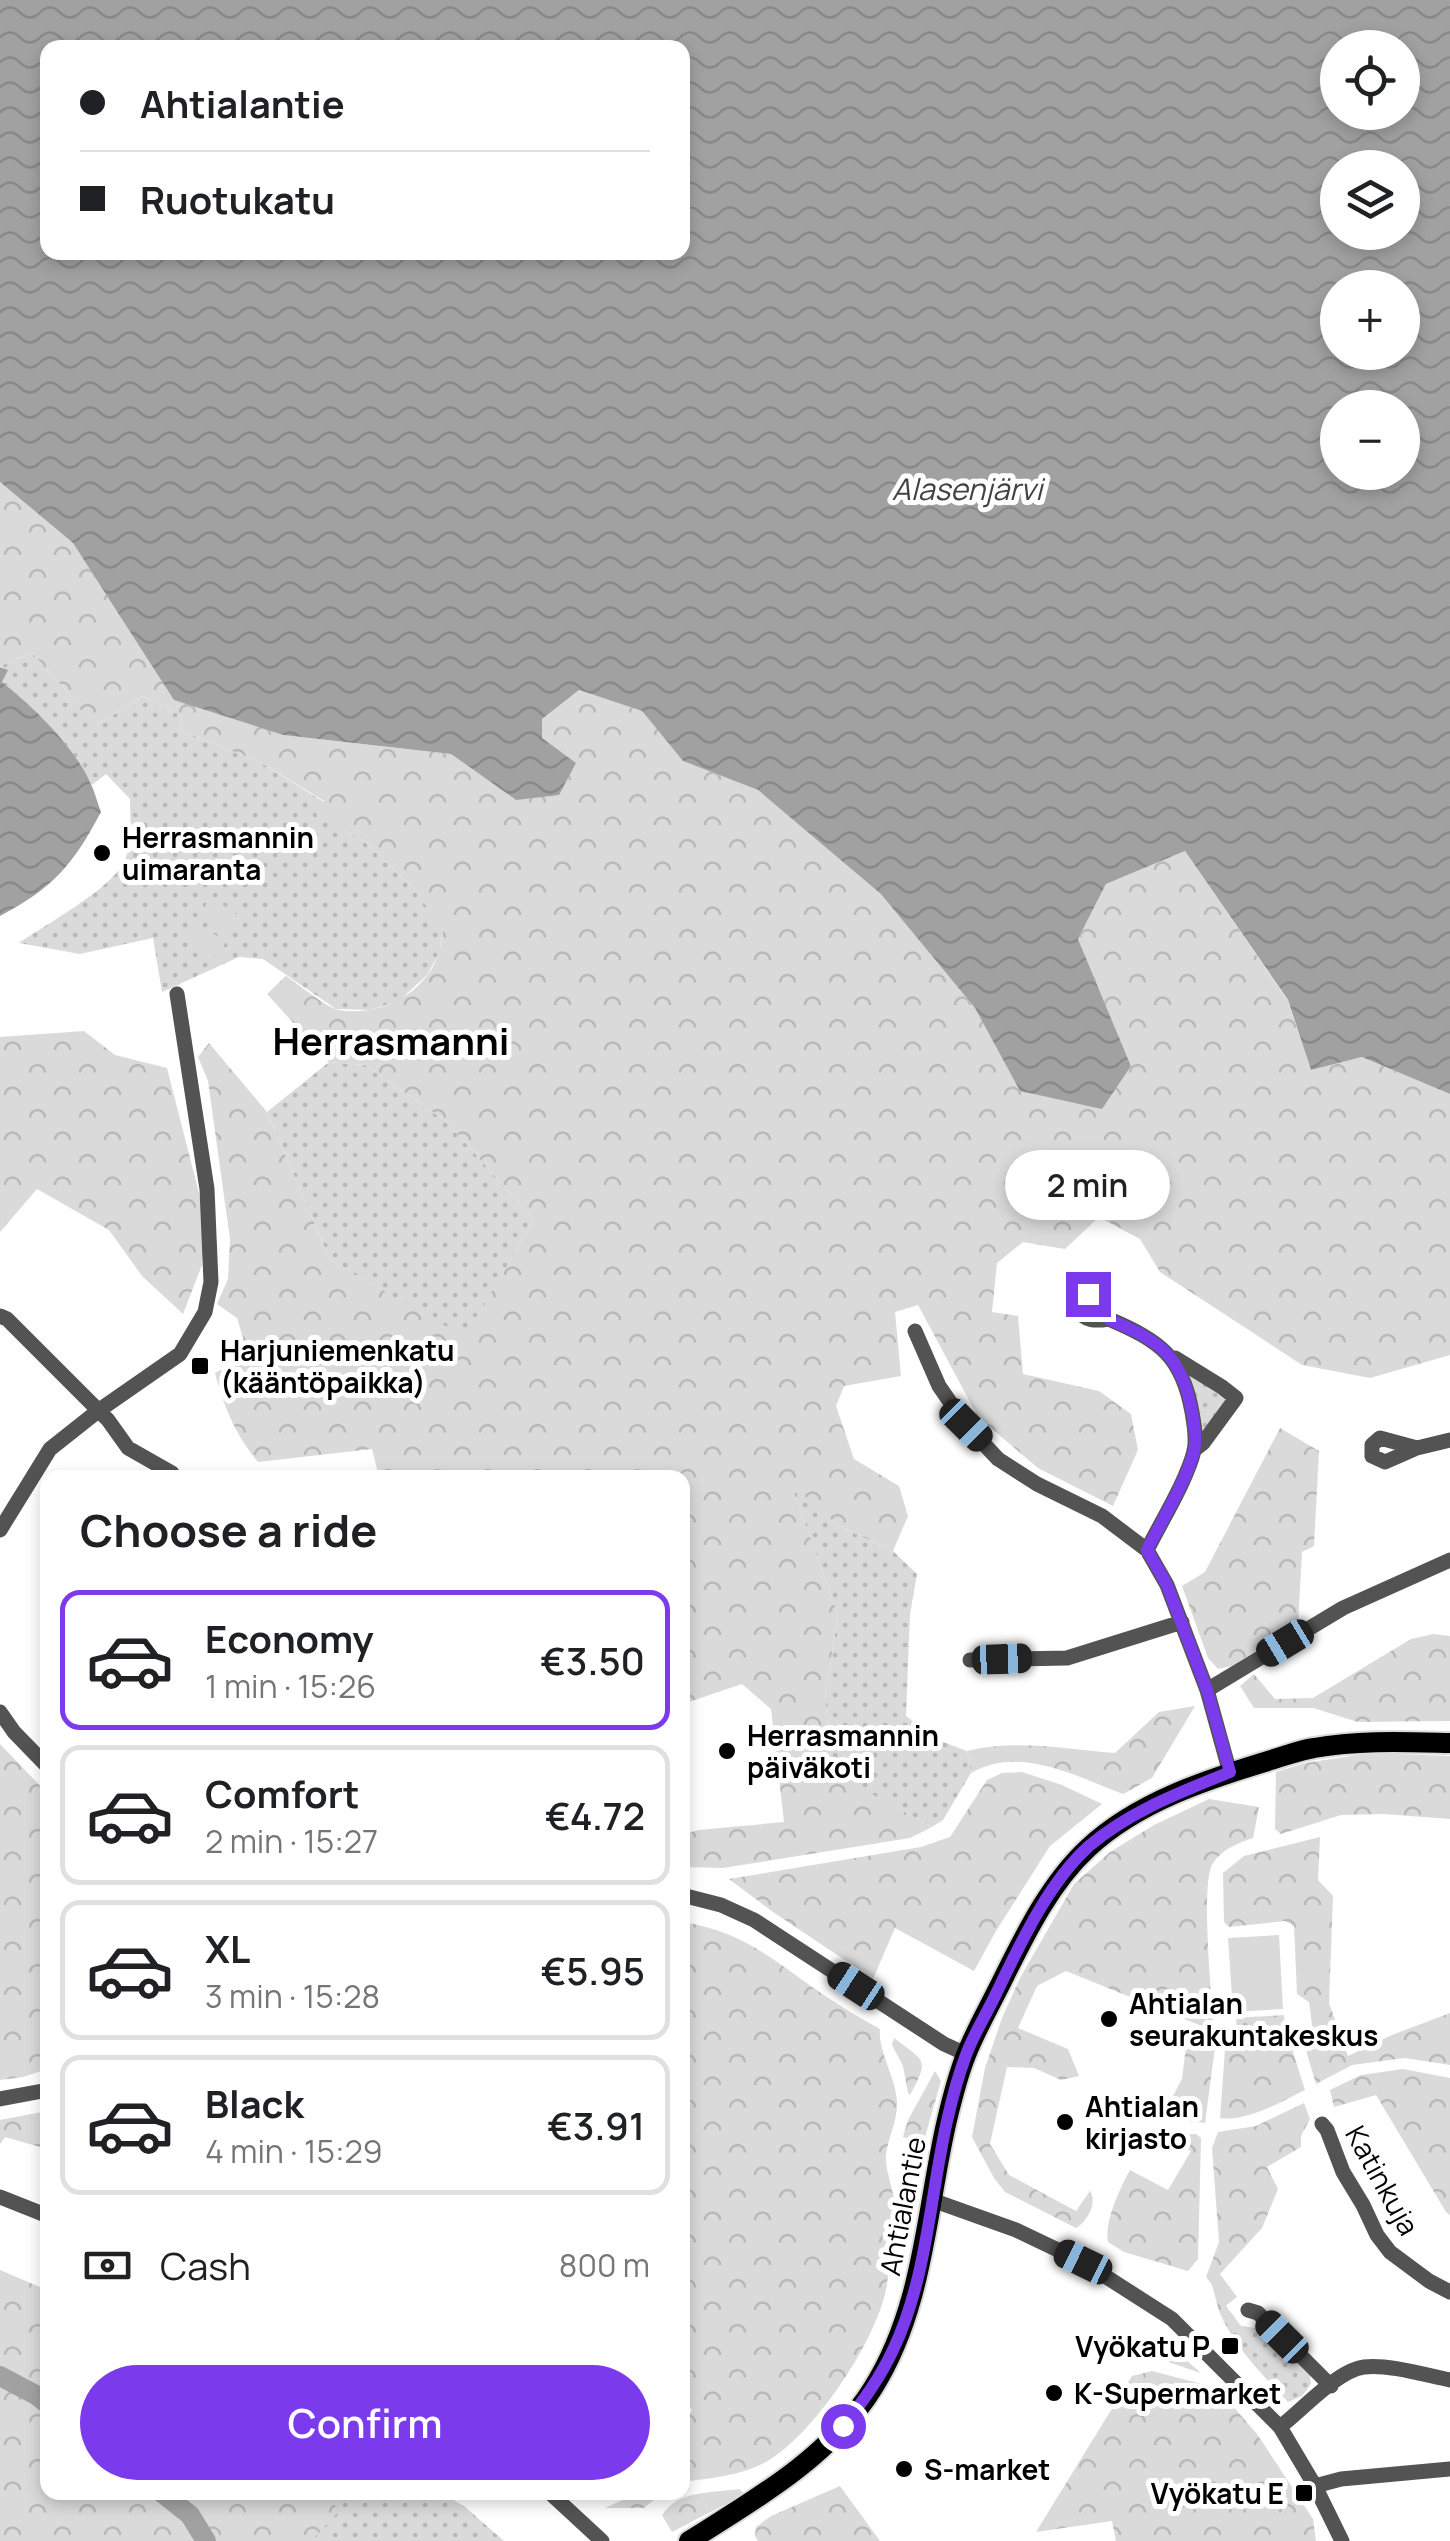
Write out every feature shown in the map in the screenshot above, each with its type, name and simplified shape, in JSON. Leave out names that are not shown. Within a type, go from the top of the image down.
[{"type":"main road","name":"Ahtialantie","points":[[689,2541],[768,2492],[813,2456],[872,2389],[894,2348],[908,2310],[947,2119],[966,2054],[1020,1943],[1062,1876],[1089,1847],[1165,1798],[1230,1772],[1314,1748],[1387,1741],[1450,1743]]},
{"type":"street","points":[[0,1530],[50,1449],[180,1354],[205,1312],[211,1282],[207,1189],[178,994]]},
{"type":"street","points":[[0,1316],[108,1420],[128,1448],[167,1470]]},
{"type":"street","points":[[1110,1320],[1136,1331],[1236,1398],[1194,1450]]},
{"type":"street","points":[[915,1331],[939,1386],[966,1425],[998,1458],[1037,1484],[1102,1516],[1147,1550],[1182,1622],[1207,1690],[1230,1772]]},
{"type":"street","points":[[1147,1550],[1194,1450],[1190,1398],[1184,1377],[1171,1356]]},
{"type":"street","points":[[1417,1448],[1450,1440]]},
{"type":"street","points":[[1207,1690],[1344,1608],[1450,1560]]},
{"type":"street","points":[[970,1660],[1067,1658],[1182,1622]]},
{"type":"street","points":[[0,1712],[40,1759]]},
{"type":"street","points":[[690,1897],[754,1920],[908,2021],[966,2054]]},
{"type":"street","points":[[0,2099],[40,2092]]},
{"type":"street","name":"Katinkuja","points":[[1322,2124],[1344,2172],[1390,2252],[1429,2282],[1450,2292]]},
{"type":"street","points":[[0,2197],[40,2213]]},
{"type":"street","points":[[932,2200],[999,2223],[1083,2262],[1172,2319],[1280,2427],[1342,2541]]},
{"type":"street","points":[[1248,2310],[1258,2313],[1330,2386]]},
{"type":"street","points":[[1280,2427],[1346,2374],[1361,2367],[1450,2380]]},
{"type":"street","points":[[1315,2486],[1341,2479],[1450,2469]]},
{"type":"street","points":[[558,2500],[602,2541]]},
{"type":"green space","points":[[0,482],[73,543],[175,700],[283,735],[451,754],[516,800],[542,738],[542,719],[579,690],[642,711],[683,761],[758,790],[882,894],[975,1008],[1021,1091],[1131,1066],[1078,939],[1106,884],[1185,851],[1288,1001],[1311,1070],[1362,1057],[1450,1094],[1450,1355],[1370,1378],[1302,1365],[1160,1272],[1140,1239],[1099,1217],[1065,1249],[1023,1242],[997,1263],[992,1312],[1018,1316],[1023,1374],[1099,1391],[1131,1414],[1138,1450],[1113,1506],[1038,1468],[978,1417],[918,1305],[895,1312],[901,1376],[844,1386],[836,1406],[854,1459],[899,1486],[908,1516],[893,1551],[839,1526],[791,1484],[838,1615],[825,1698],[833,1773],[932,1827],[910,1838],[723,1868],[690,1867],[690,1832],[784,1822],[771,1709],[742,1684],[690,1702],[690,1470],[377,1470],[372,1449],[258,1462],[231,1420],[215,1373],[239,1361],[243,1338],[237,1318],[217,1304],[228,1279],[230,1239],[208,1081],[198,1057],[209,1043],[267,1112],[330,1260],[465,1337],[534,1220],[447,1122],[365,1065],[329,1062],[267,994],[286,976],[339,1010],[385,1006],[424,979],[439,952],[443,929],[410,884],[365,842],[316,815],[324,801],[260,762],[180,730],[182,716],[143,696],[104,721],[90,723],[32,653],[0,666]]},
{"type":"green space","points":[[32,653],[91,722],[104,721],[143,696],[182,716],[180,730],[260,762],[324,802],[317,815],[365,842],[410,884],[443,928],[439,954],[427,975],[399,1001],[369,1010],[336,1009],[263,959],[239,957],[162,992],[153,938],[80,954],[19,943],[106,884],[124,862],[130,831],[130,799],[106,774],[92,785],[52,729],[2,682],[7,670],[0,666]]},
{"type":"green space","points":[[211,897],[242,918],[231,935],[200,914]]},
{"type":"green space","points":[[197,923],[226,942],[216,958],[187,939]]},
{"type":"green space","points":[[84,1031],[115,1055],[167,1068],[200,1197],[205,1235],[202,1265],[183,1314],[142,1276],[109,1230],[37,1189],[0,1232],[0,1037]]},
{"type":"green space","points":[[329,1062],[365,1065],[447,1122],[534,1220],[465,1338],[330,1260],[267,1112]]},
{"type":"green space","points":[[1189,1373],[1221,1391],[1226,1400],[1200,1435],[1198,1410]]},
{"type":"green space","points":[[1280,1428],[1319,1451],[1314,1546],[1302,1552],[1298,1625],[1232,1666],[1218,1669],[1208,1658],[1182,1586],[1205,1572]]},
{"type":"green space","points":[[790,1482],[839,1526],[893,1551],[917,1574],[910,1614],[906,1716],[938,1740],[967,1751],[971,1773],[943,1820],[932,1827],[833,1774],[825,1698],[838,1615]]},
{"type":"green space","points":[[1433,1634],[1450,1636],[1450,1721],[1358,1722],[1313,1708],[1254,1708],[1240,1686],[1254,1674],[1275,1699],[1313,1698],[1411,1639]]},
{"type":"green space","points":[[1195,1706],[1152,1778],[1123,1794],[1067,1772],[1028,1763],[990,1765],[971,1773],[967,1751],[1022,1745],[1115,1753],[1159,1712]]},
{"type":"green space","points":[[0,1744],[40,1786],[40,2071],[0,2080]]},
{"type":"green space","points":[[1371,1753],[1450,1756],[1450,1819],[1341,1815],[1281,1834],[1275,1829],[1276,1772],[1305,1763]]},
{"type":"green space","points":[[1022,1772],[1102,1804],[1050,1846],[974,1971],[895,1928],[873,1979],[729,1879],[921,1847],[950,1837],[987,1780],[1002,1773]]},
{"type":"green space","points":[[1209,1799],[1259,1807],[1253,1838],[1221,1854],[1209,1874],[1208,1943],[1214,2031],[1066,1971],[1037,1986],[1018,2028],[1068,2049],[1079,2076],[1061,2080],[1034,2068],[1007,2067],[990,2144],[1009,2175],[1076,2211],[1090,2191],[1090,2212],[1076,2228],[1005,2192],[994,2178],[972,2137],[985,2068],[1020,1978],[1074,1884],[1110,1852],[1154,1825]]},
{"type":"green space","points":[[1320,1837],[1318,1880],[1333,1896],[1329,2003],[1348,2056],[1450,2013],[1450,2065],[1405,2058],[1352,2065],[1316,2084],[1304,2044],[1312,2025],[1309,2002],[1297,1994],[1294,1926],[1285,1921],[1229,1927],[1224,1922],[1223,1873],[1244,1856]]},
{"type":"green space","points":[[690,1924],[746,1943],[880,2029],[897,2102],[886,2155],[894,2209],[887,2284],[871,2331],[841,2384],[803,2432],[764,2463],[745,2471],[690,2481]]},
{"type":"green space","points":[[1279,1935],[1283,2009],[1233,2012],[1228,1938]]},
{"type":"green space","points":[[1284,2015],[1280,2043],[1250,2046],[1248,2034],[1237,2034],[1236,2018]]},
{"type":"green space","points":[[894,2038],[921,2062],[910,2095],[903,2066],[892,2045]]},
{"type":"green space","points":[[1187,2038],[1215,2047],[1205,2123],[1161,2118],[1182,2079]]},
{"type":"green space","points":[[1292,2049],[1305,2090],[1253,2114],[1220,2118],[1225,2050]]},
{"type":"green space","points":[[1403,2069],[1450,2078],[1450,2215],[1376,2095],[1334,2107],[1330,2090],[1361,2075]]},
{"type":"green space","points":[[935,2071],[941,2081],[923,2144],[903,2137]]},
{"type":"green space","points":[[1304,2103],[1310,2119],[1301,2136],[1301,2147],[1267,2167],[1278,2189],[1262,2228],[1220,2274],[1237,2297],[1219,2311],[1206,2277],[1219,2242],[1212,2148],[1218,2132],[1256,2126]]},
{"type":"green space","points":[[40,2112],[40,2147],[5,2137],[0,2144],[0,2120]]},
{"type":"green space","points":[[1196,2134],[1201,2138],[1198,2259],[1188,2271],[1124,2252],[1108,2242],[1111,2215],[1130,2170],[1168,2190],[1191,2151],[1161,2135]]},
{"type":"green space","points":[[902,2151],[922,2161],[913,2200],[903,2177]]},
{"type":"green space","points":[[0,2270],[40,2287],[40,2500],[329,2500],[340,2510],[315,2541],[0,2541]]},
{"type":"green space","points":[[1226,2306],[1241,2326],[1263,2329],[1310,2373],[1311,2384],[1302,2396],[1288,2402],[1249,2360],[1219,2311]]},
{"type":"green space","points":[[1161,2338],[1201,2373],[1150,2356]]},
{"type":"green space","points":[[1152,2371],[1217,2388],[1257,2434],[1313,2519],[1316,2541],[1116,2541],[1112,2521],[1036,2532],[1132,2376]]},
{"type":"green space","points":[[840,2486],[880,2541],[758,2541],[756,2527],[771,2516]]},
{"type":"green space","points":[[739,2489],[745,2494],[672,2532],[662,2515],[669,2507],[707,2492]]},
{"type":"green space","points":[[329,2500],[454,2500],[504,2541],[315,2541],[313,2538],[339,2510]]},
{"type":"green space","points":[[623,2500],[654,2500],[644,2508],[605,2508]]},
{"type":"water","name":"Alasenjärvi","points":[[0,0],[1450,0],[1450,1094],[1362,1057],[1311,1070],[1288,1000],[1185,851],[1106,884],[1078,939],[1131,1066],[1102,1109],[1020,1091],[975,1008],[881,894],[758,790],[683,761],[642,711],[579,690],[542,719],[542,738],[576,763],[559,795],[516,800],[451,754],[283,735],[174,700],[73,543],[0,482]]},
{"type":"water","points":[[0,667],[8,670],[2,682],[39,715],[74,755],[101,812],[60,873],[0,916]]},
{"type":"waterway","points":[[0,2376],[40,2398]]},
{"type":"waterway","points":[[171,2500],[190,2515],[206,2541]]},
{"type":"place","name":"Herrasmannin uimaranta","points":[[102,853]]},
{"type":"place","name":"Harjuniemenkatu (kääntöpaikka)","points":[[200,1366]]},
{"type":"place","name":"Herrasmannin päiväkoti","points":[[727,1751]]},
{"type":"place","name":"Ahtialan seurakuntakeskus","points":[[1109,2019]]},
{"type":"place","name":"Ahtialan kirjasto","points":[[1065,2122]]},
{"type":"place","name":"Vyökatu P","points":[[1230,2346]]},
{"type":"place","name":"K-Supermarket","points":[[1054,2393]]},
{"type":"place","name":"S-market","points":[[904,2469]]},
{"type":"place","name":"Vyökatu E","points":[[1304,2493]]},
{"type":"district","name":"Herrasmanni","points":[[391,1040]]},
{"type":"route","points":[[843,2426],[872,2389],[894,2348],[908,2310],[947,2119],[966,2054],[1020,1943],[1062,1876],[1089,1847],[1165,1798],[1230,1772],[1207,1690],[1167,1585],[1147,1550],[1194,1450],[1194,1424],[1184,1377],[1171,1356],[1136,1331],[1110,1320],[1098,1296],[1088,1294]]}]
